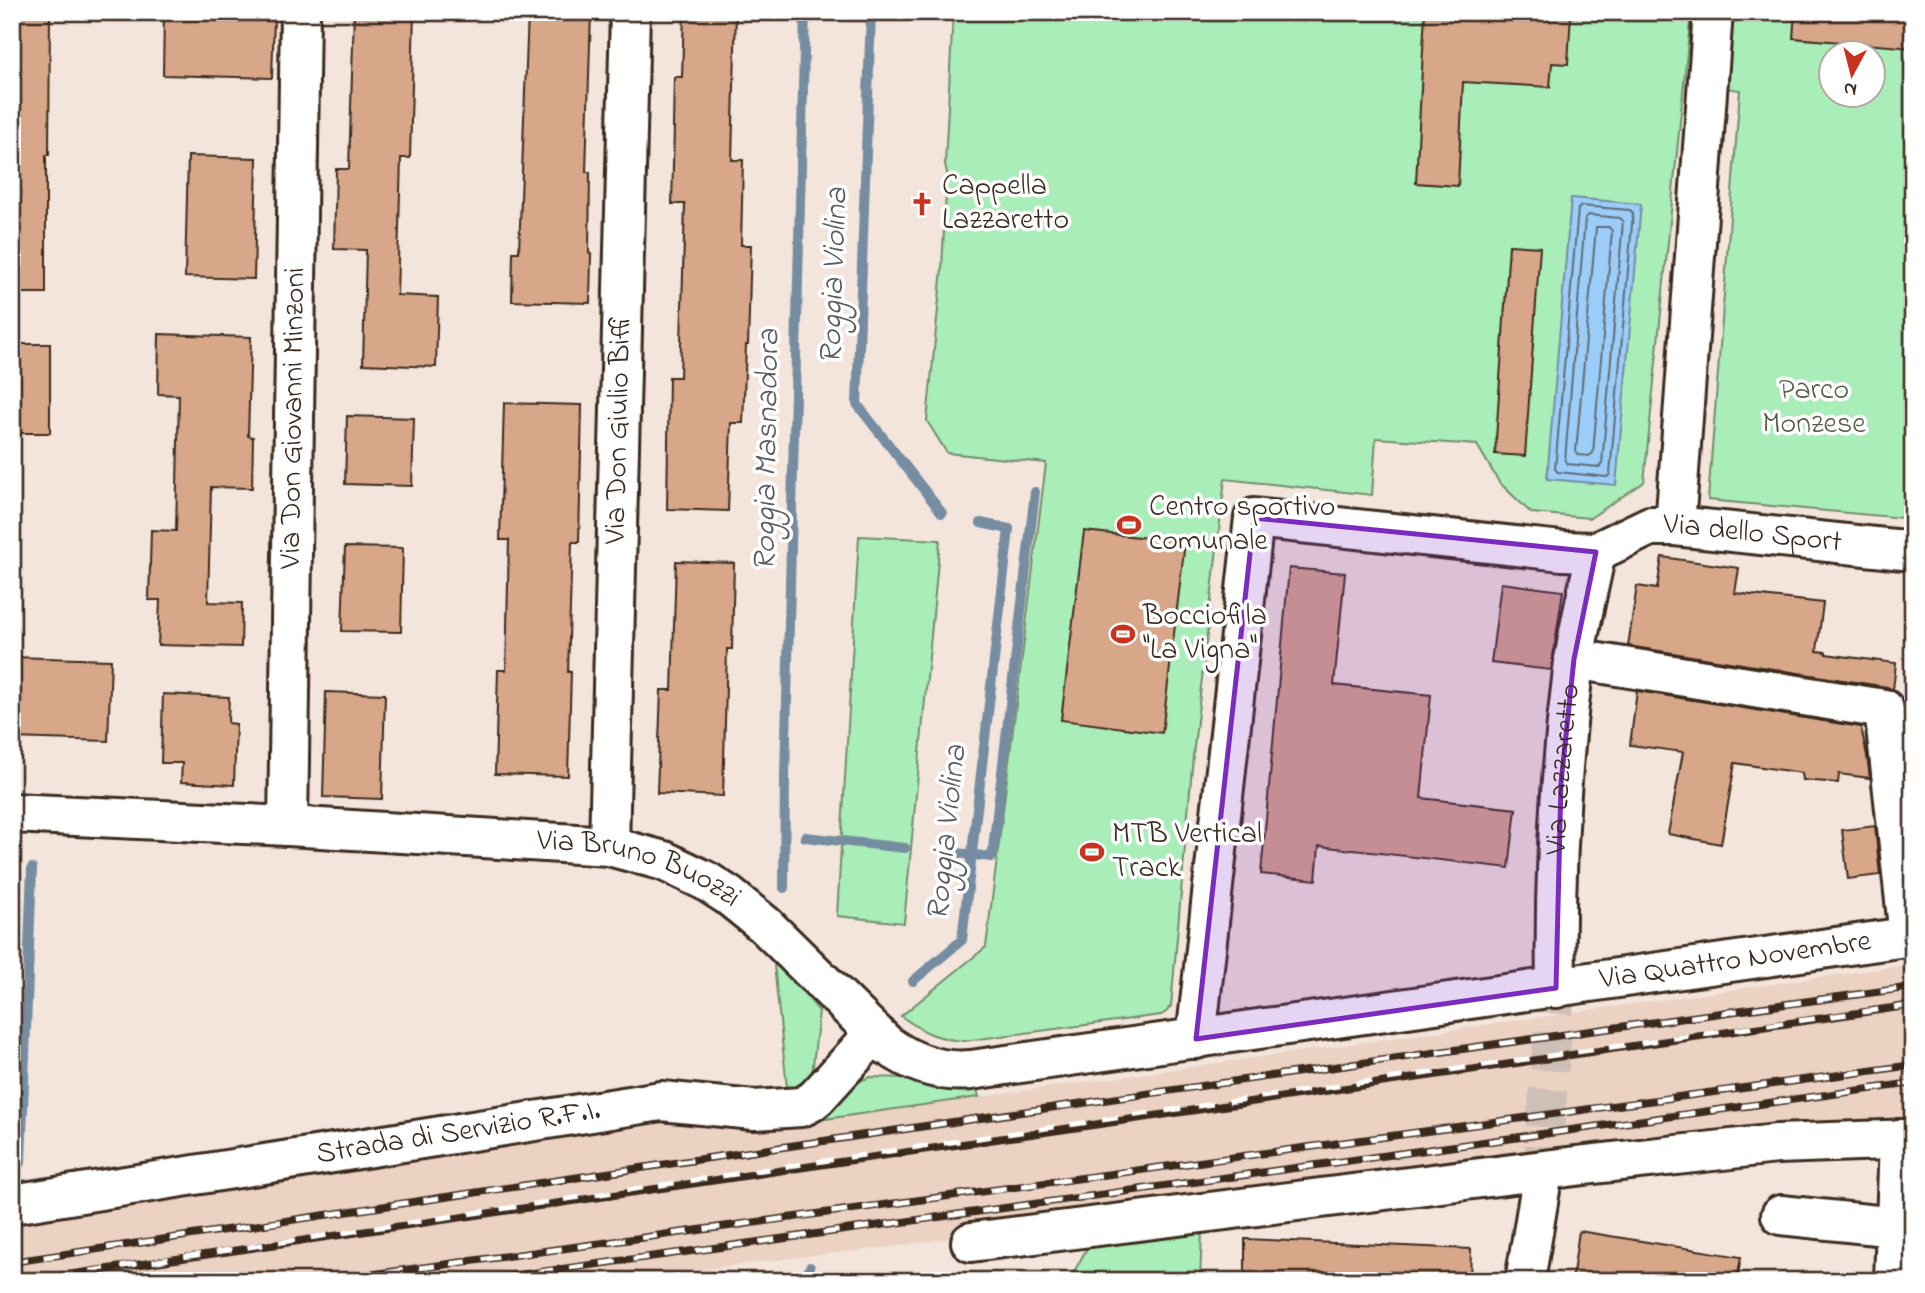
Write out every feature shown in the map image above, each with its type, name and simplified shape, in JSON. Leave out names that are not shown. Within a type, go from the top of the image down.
[{"type":"street","name":"Via Don Giovanni Minzoni","points":[[288,826],[300,12]]},
{"type":"street","name":"Via Don Giulio Biffi","points":[[609,846],[630,12]]},
{"type":"street","points":[[1675,526],[1713,12]]},
{"type":"street","points":[[1196,1039],[1254,519],[1562,551],[1596,552]]},
{"type":"street","name":"Via dello Sport","points":[[1596,552],[1650,526],[1675,526],[1913,551]]},
{"type":"street","name":"Via Lazzaretto","points":[[1556,988],[1555,920],[1561,783],[1574,659],[1596,552]]},
{"type":"street","points":[[1574,659],[1898,711],[1911,937]]},
{"type":"street","name":"Via Bruno Buozzi","points":[[12,813],[288,826],[609,846],[664,861],[706,881],[729,896],[765,925],[887,1045],[912,1061],[941,1070],[961,1071],[1196,1039]]},
{"type":"street","name":"Via Quattro Novembre","points":[[1196,1039],[1911,937]]},
{"type":"street","name":"Strada di Servizio R.F.I.","points":[[12,1204],[660,1101],[754,1110],[796,1108],[817,1097],[875,1033]]},
{"type":"street","points":[[971,1242],[1763,1145],[1906,1139],[1900,1254],[1782,1215]]},
{"type":"street","points":[[1525,1281],[1541,1184]]},
{"type":"highlighted area","points":[[1254,518],[1596,552],[1574,659],[1561,783],[1556,988],[1196,1039]]},
{"type":"shaded area","points":[[1913,964],[1913,1117],[1903,1119],[1902,1123],[968,1235],[885,1248],[669,1274],[666,1281],[12,1281],[12,1191],[658,1087],[790,1124]]},
{"type":"green space","name":"Centro sportivo comunale","points":[[953,12],[1691,12],[1644,482],[1590,518],[1531,513],[1499,482],[1477,445],[1376,438],[1372,495],[1225,479],[1193,756],[1171,1006],[1161,1015],[964,1041],[931,1034],[901,1016],[986,947],[1046,463],[947,453],[927,421],[942,268]]},
{"type":"green space","name":"Parco Monzese","points":[[1734,12],[1913,12],[1913,519],[1708,500],[1740,90],[1725,88]]},
{"type":"green space","points":[[859,536],[940,540],[904,923],[837,916]]},
{"type":"green space","points":[[773,956],[819,1011],[811,1084],[788,1097]]},
{"type":"green space","points":[[871,1077],[976,1086],[979,1097],[825,1119],[831,1107],[843,1094]]},
{"type":"green space","points":[[1202,1232],[1200,1281],[1069,1281],[1087,1248]]},
{"type":"water","points":[[1571,198],[1641,204],[1616,485],[1547,479]]},
{"type":"building","points":[[12,12],[50,12],[46,293],[12,293]]},
{"type":"building","points":[[354,12],[414,12],[410,158],[401,158],[397,295],[438,297],[436,367],[363,364],[366,250],[334,249],[336,169],[349,169]]},
{"type":"building","points":[[528,12],[591,12],[586,172],[590,172],[590,303],[512,301],[513,252],[519,252]]},
{"type":"building","points":[[684,12],[736,12],[732,160],[743,160],[741,245],[751,245],[743,423],[731,423],[728,511],[667,509],[669,377],[680,377],[685,204],[672,204],[674,77],[682,77]]},
{"type":"building","points":[[1425,12],[1571,12],[1568,64],[1552,63],[1550,87],[1463,82],[1458,186],[1416,183]]},
{"type":"building","points":[[1795,12],[1913,12],[1913,48],[1886,46],[1886,38],[1793,38]]},
{"type":"building","points":[[164,15],[274,19],[272,78],[163,75]]},
{"type":"building","points":[[188,156],[257,158],[254,279],[185,277]]},
{"type":"building","points":[[1509,245],[1540,247],[1525,456],[1495,454]]},
{"type":"building","points":[[159,334],[251,337],[248,436],[253,437],[252,488],[211,487],[208,602],[242,603],[241,647],[158,645],[160,600],[149,600],[151,530],[176,531],[179,395],[158,394]]},
{"type":"building","points":[[12,344],[50,344],[50,433],[12,433]]},
{"type":"building","points":[[504,403],[582,405],[579,542],[572,542],[568,776],[495,774],[498,670],[506,670],[509,540],[500,540]]},
{"type":"building","points":[[347,416],[414,418],[412,486],[345,484]]},
{"type":"building","name":"Bocciofila \"La Vigna\"","points":[[1084,531],[1185,542],[1162,733],[1061,720]]},
{"type":"building","points":[[345,547],[403,548],[401,632],[342,631]]},
{"type":"building","points":[[1662,557],[1739,568],[1735,593],[1823,603],[1817,651],[1896,663],[1893,690],[1628,646],[1637,586],[1657,589]]},
{"type":"building","points":[[676,561],[734,563],[732,649],[727,649],[723,796],[657,793],[661,690],[672,690]]},
{"type":"building","points":[[1289,568],[1345,573],[1334,685],[1431,695],[1421,798],[1516,809],[1509,868],[1319,846],[1316,880],[1261,874]]},
{"type":"building","points":[[1501,583],[1563,591],[1551,670],[1491,663]]},
{"type":"building","points":[[12,657],[111,660],[108,741],[12,738]]},
{"type":"building","points":[[1637,691],[1861,727],[1870,778],[1839,774],[1838,783],[1803,780],[1802,773],[1735,763],[1721,844],[1668,834],[1683,752],[1630,745]]},
{"type":"building","points":[[326,692],[385,694],[382,799],[323,797]]},
{"type":"building","points":[[163,694],[229,697],[228,723],[236,724],[234,785],[181,782],[182,763],[161,763]]},
{"type":"building","points":[[1875,826],[1880,875],[1848,879],[1842,830]]},
{"type":"building","points":[[1579,1231],[1741,1257],[1737,1281],[1572,1281]]},
{"type":"building","points":[[1245,1239],[1471,1249],[1470,1281],[1245,1281]]},
{"type":"waterway","name":"Roggia Masnadora","points":[[784,888],[805,12]]},
{"type":"waterway","name":"Roggia Violina","points":[[871,12],[857,404],[942,513]]},
{"type":"waterway","points":[[948,852],[992,857],[1035,492]]},
{"type":"waterway","name":"Roggia Violina","points":[[913,981],[962,940],[1009,529],[981,523]]},
{"type":"waterway","points":[[805,837],[905,848]]},
{"type":"waterway","points":[[21,1162],[32,868]]},
{"type":"waterway","name":"Roggia Violina","points":[[804,1281],[810,1267]]},
{"type":"tunnel","points":[[1541,1184],[1556,988]]},
{"type":"railway","points":[[12,1262],[1199,1086],[1913,987]]},
{"type":"railway","points":[[26,1281],[969,1140],[1913,1005]]},
{"type":"railway","points":[[324,1281],[1913,1065]]},
{"type":"railway","points":[[474,1281],[1913,1083]]},
{"type":"place","name":"Cappella Lazzaretto","points":[[922,204]]},
{"type":"place","name":"Centro sportivo comunale","points":[[1129,525]]},
{"type":"place","name":"Bocciofila \"La Vigna\"","points":[[1123,634]]},
{"type":"place","name":"MTB Vertical Track","points":[[1092,852]]}]
